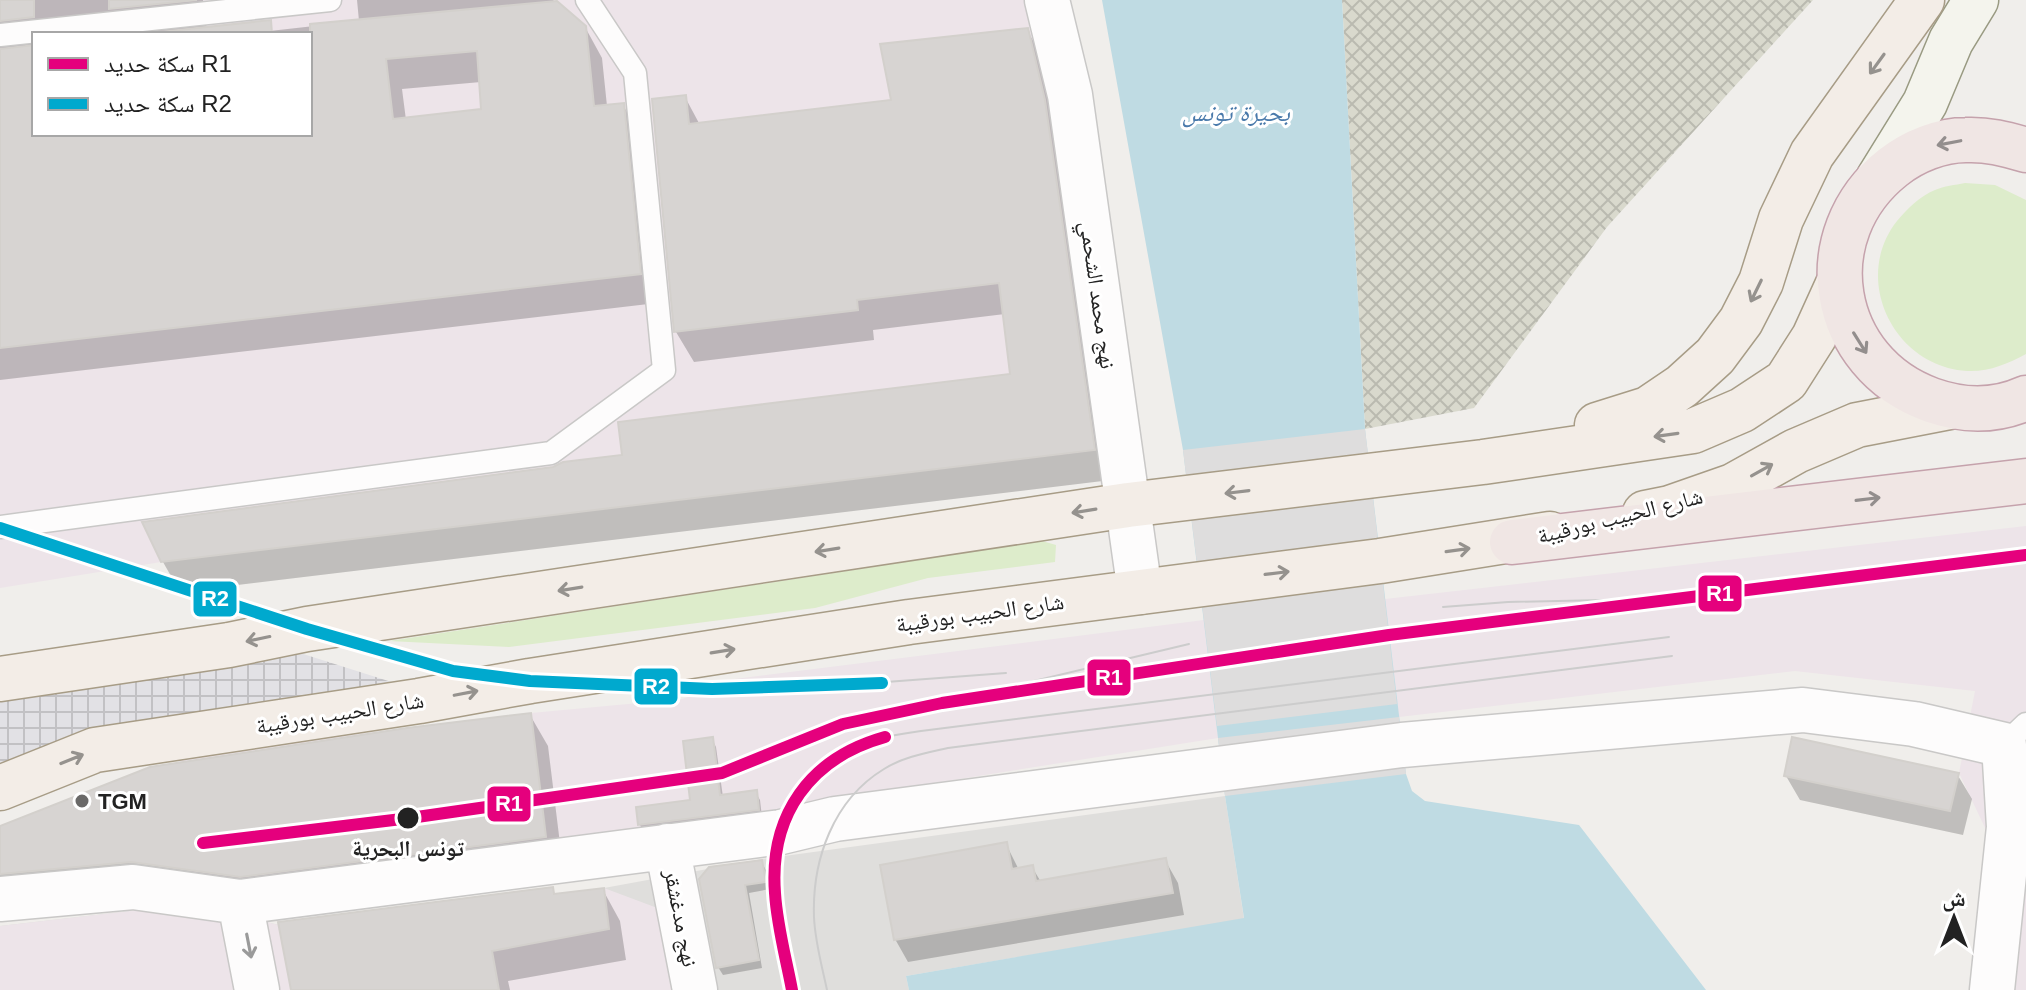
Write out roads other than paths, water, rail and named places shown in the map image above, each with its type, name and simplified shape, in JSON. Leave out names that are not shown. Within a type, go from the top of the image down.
[{"type":"highway","points":[[2025,399],[1999,407],[1950,407],[1908,392],[1873,363],[1849,325],[1839,282],[1840,253],[1847,226],[1860,201],[1878,179],[1903,159],[1932,146],[1953,142],[1995,141],[2026,150]]},
{"type":"highway","points":[[1512,542],[2026,481]]},
{"type":"main road","points":[[1483,462],[1648,409],[1682,386],[1715,356],[1741,321],[1761,282],[1781,219],[1812,154],[1922,0]]},
{"type":"main road","points":[[1878,179],[1925,103],[1951,41],[1976,0]]},
{"type":"main road","points":[[0,679],[229,645],[307,629],[1128,505],[1483,462],[1693,431],[1742,410],[1786,381],[1814,337],[1839,282]]},
{"type":"main road","name":"شارع الحبيب بورقيبة","points":[[0,788],[95,750],[909,622],[1512,542],[1670,508],[1733,486],[1796,451],[1857,425],[1950,407]]},
{"type":"street","name":"نهج محمد الشحمي","points":[[1047,0],[1070,95],[1140,592]]},
{"type":"street","points":[[0,899],[133,887],[240,902],[781,832],[835,819],[1221,767],[1402,745],[1803,710],[2019,741],[1992,990]]},
{"type":"street","name":"نهج مدغشقر","points":[[667,846],[695,990]]},
{"type":"street","points":[[240,902],[257,990]]},
{"type":"lane","points":[[0,35],[330,0]]},
{"type":"lane","points":[[0,527],[551,453],[664,370],[635,73],[587,0]]},
{"type":"water","name":"بحيرة تونس","points":[[1102,0],[1342,0],[1365,429],[1406,774],[1412,791],[1425,801],[1579,825],[1706,990],[909,990],[906,976],[1244,918],[1225,796],[1183,450]]},
{"type":"tram line","points":[[0,528],[307,629],[453,671],[530,681],[712,689],[886,682],[1006,673]]},
{"type":"tram line","points":[[1443,607],[1508,602],[1694,598]]},
{"type":"tram line","points":[[792,990],[775,893],[780,836],[786,818],[805,785],[833,758],[854,747],[921,731],[1669,637]]},
{"type":"tram line","points":[[942,703],[1189,644]]},
{"type":"tram line","points":[[827,990],[814,917],[814,896],[822,853],[829,833],[851,797],[866,782],[899,761],[948,748],[1672,656]]},
{"type":"rail line","name":"R2","points":[[0,528],[307,629],[453,671],[530,681],[712,689],[882,683]]},
{"type":"rail line","name":"R1","points":[[203,843],[410,818],[722,773],[843,724],[942,703],[1389,635],[2026,555]]},
{"type":"rail line","name":"R1","points":[[792,990],[775,893],[775,865],[787,815],[816,775],[835,759],[885,737]]},
{"type":"place","name":"TGM","points":[[82,801]]},
{"type":"place","name":"تونس البحرية","points":[[408,818]]}]
